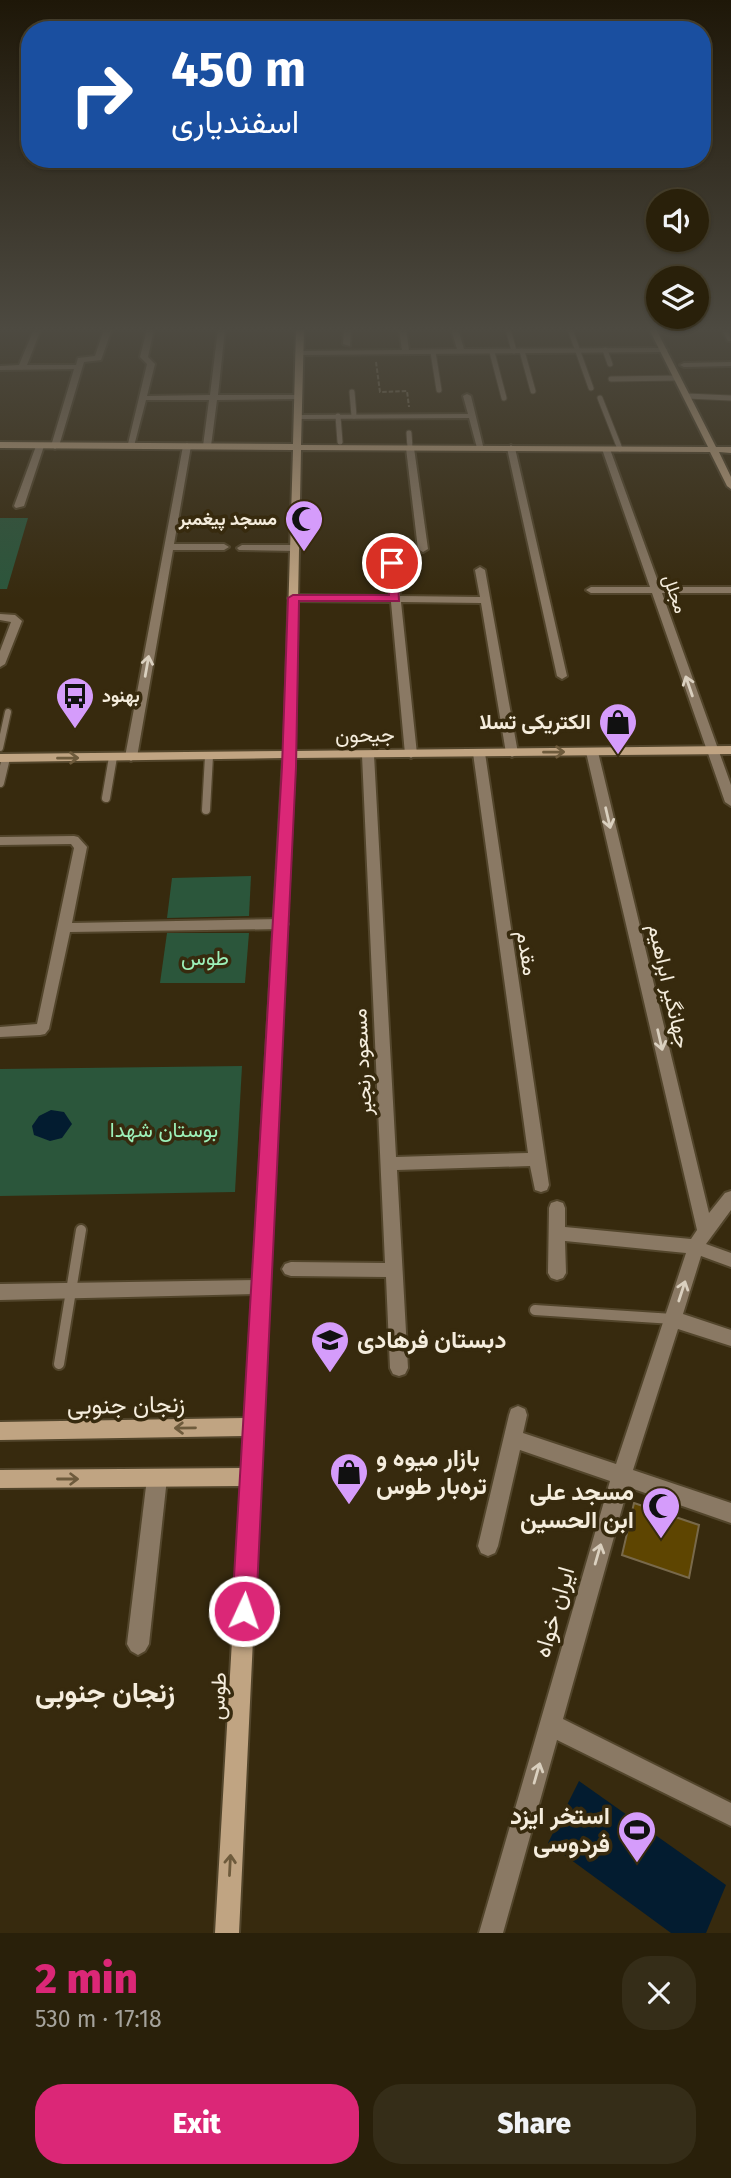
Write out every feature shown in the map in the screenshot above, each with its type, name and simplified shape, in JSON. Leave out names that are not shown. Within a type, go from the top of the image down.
[{"type":"street","points":[[55,446],[63,419]]},
{"type":"street","points":[[130,446],[137,419]]},
{"type":"street","points":[[207,446],[210,419]]},
{"type":"street","name":"طوس","points":[[227,1933],[289,755],[298,419]]},
{"type":"street","points":[[473,419],[481,448]]},
{"type":"street","points":[[699,419],[731,486]]},
{"type":"street","points":[[0,445],[731,450]]},
{"type":"street","points":[[19,506],[40,446]]},
{"type":"street","points":[[131,757],[187,446]]},
{"type":"street","points":[[410,448],[423,549]]},
{"type":"street","points":[[511,449],[562,676]]},
{"type":"street","name":"مجلل","points":[[606,449],[731,802]]},
{"type":"street","points":[[169,547],[224,547]]},
{"type":"street","points":[[242,548],[295,548]]},
{"type":"street","points":[[392,563],[411,754]]},
{"type":"street","points":[[480,570],[512,753]]},
{"type":"street","points":[[590,590],[731,590]]},
{"type":"street","points":[[293,598],[485,600]]},
{"type":"street","points":[[0,617],[11,617],[17,621],[0,664]]},
{"type":"street","name":"جیحون","points":[[2,755],[131,757],[731,750]]},
{"type":"street","name":"جهانگیر ابراهیم","points":[[592,752],[700,1238]]},
{"type":"street","name":"مقدم","points":[[478,753],[491,859],[541,1185]]},
{"type":"street","name":"مسعود رنجبر","points":[[368,754],[399,1368]]},
{"type":"street","points":[[0,841],[74,840],[81,847],[44,1025],[40,1030],[28,1032],[0,1032]]},
{"type":"street","points":[[64,928],[281,924]]},
{"type":"street","points":[[388,1164],[539,1160]]},
{"type":"street","name":"ایران خواه","points":[[491,1933],[622,1474],[700,1238],[731,1198]]},
{"type":"street","points":[[556,1273],[557,1208]]},
{"type":"street","points":[[558,1233],[700,1238],[731,1260]]},
{"type":"street","points":[[292,1269],[394,1270]]},
{"type":"street","points":[[0,1292],[261,1287]]},
{"type":"street","points":[[673,1319],[731,1338]]},
{"type":"street","points":[[488,1546],[518,1415]]},
{"type":"street","name":"زنجان جنوبی","points":[[0,1431],[254,1427]]},
{"type":"street","points":[[514,1439],[731,1513]]},
{"type":"street","points":[[0,1479],[251,1477]]},
{"type":"street","points":[[138,1644],[158,1478]]},
{"type":"street","points":[[551,1725],[731,1815]]},
{"type":"lane","points":[[338,419],[340,442]]},
{"type":"lane","points":[[608,419],[620,449]]},
{"type":"lane","points":[[409,433],[410,448]]},
{"type":"lane","points":[[0,783],[8,712]]},
{"type":"lane","points":[[205,810],[209,756]]},
{"type":"lane","points":[[106,798],[113,757]]},
{"type":"lane","points":[[59,1364],[81,1230]]},
{"type":"lane","points":[[535,1310],[673,1319]]},
{"type":"green space","points":[[0,518],[28,518],[7,589],[0,589]]},
{"type":"green space","name":"طوس","points":[[251,876],[249,916],[167,918],[172,878]]},
{"type":"green space","name":"طوس","points":[[167,933],[249,933],[245,983],[160,983]]},
{"type":"green space","name":"بوستان شهدا","points":[[242,1066],[235,1192],[0,1196],[0,1069]]},
{"type":"water","points":[[51,1110],[64,1112],[72,1124],[62,1138],[50,1141],[34,1135],[32,1126],[39,1116]]},
{"type":"water","name":"استخر ایزد فردوسی","points":[[579,1781],[726,1885],[706,1933],[671,1933],[548,1843]]},
{"type":"building","name":"مسجد علی ابن الحسین","points":[[634,1503],[699,1525],[689,1578],[622,1555]]},
{"type":"place","name":"مسجد پیغمبر","points":[[304,553]]},
{"type":"place","name":"بهنود","points":[[75,730]]},
{"type":"place","name":"الکتریکی تسلا","points":[[618,756]]},
{"type":"place","name":"دبستان فرهادی","points":[[330,1374]]},
{"type":"place","name":"بازار میوه و تره‌بار طوس","points":[[349,1506]]},
{"type":"place","name":"مسجد علی ابن الحسین","points":[[661,1540]]},
{"type":"place","name":"استخر ایزد فردوسی","points":[[637,1864]]},
{"type":"district","name":"زنجان جنوبی","points":[[105,1692]]},
{"type":"route","points":[[244,1611],[289,767],[293,598],[395,599],[392,563]]}]
